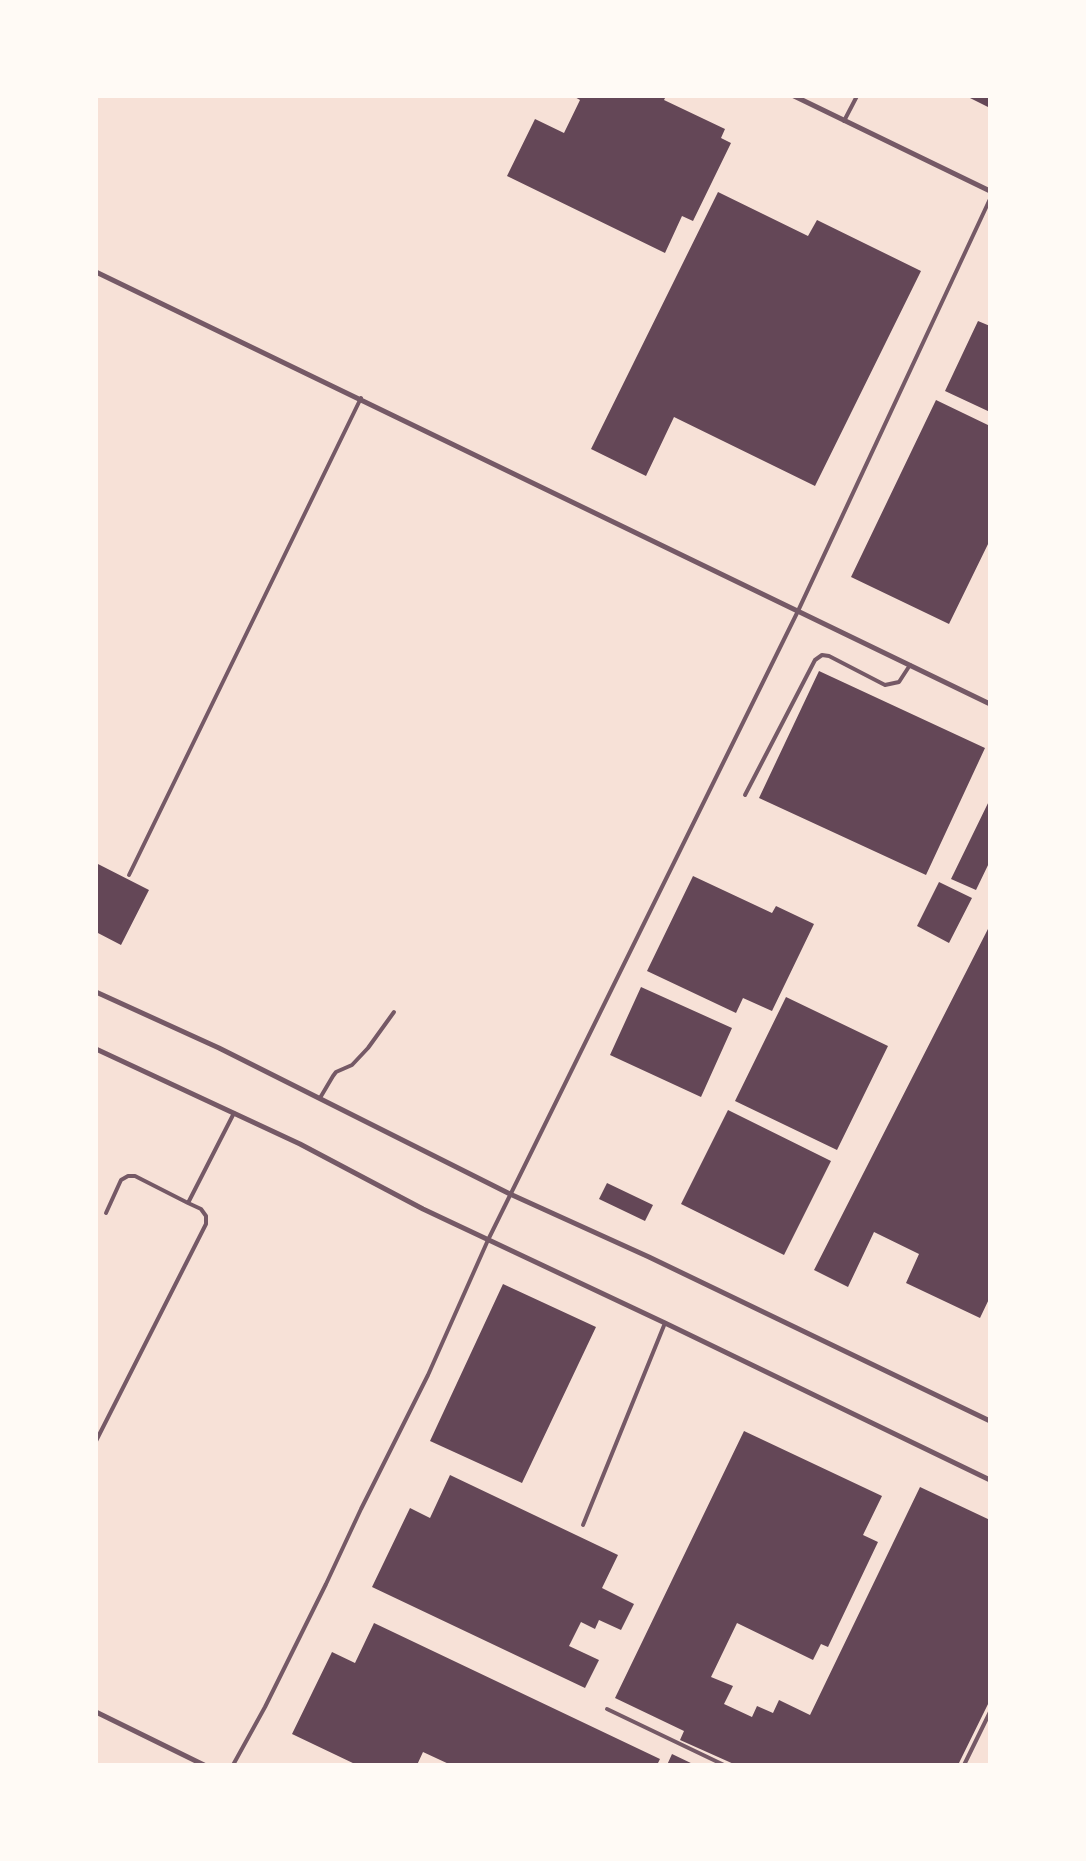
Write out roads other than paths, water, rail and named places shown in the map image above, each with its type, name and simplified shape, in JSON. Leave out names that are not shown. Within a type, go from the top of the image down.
[{"type":"street","points":[[794,96],[990,191]]},
{"type":"street","points":[[96,272],[361,398],[990,704]]},
{"type":"street","points":[[96,992],[218,1048],[510,1194],[649,1257],[990,1421]]},
{"type":"street","points":[[96,1050],[234,1112],[488,1240],[990,1480]]},
{"type":"street","points":[[96,1712],[204,1765]]},
{"type":"lane","points":[[844,121],[856,96]]},
{"type":"lane","points":[[233,1765],[265,1707],[326,1584],[428,1375],[510,1194],[798,611],[990,199]]},
{"type":"lane","points":[[129,875],[361,398]]},
{"type":"lane","points":[[745,795],[815,660],[822,655],[829,656],[886,685],[899,682],[910,665]]},
{"type":"lane","points":[[320,1098],[333,1076],[340,1069],[352,1065],[368,1048],[394,1012]]},
{"type":"lane","points":[[188,1203],[234,1112]]},
{"type":"lane","points":[[96,1442],[206,1224],[206,1216],[201,1209],[135,1176],[128,1176],[121,1180],[106,1213]]},
{"type":"lane","points":[[583,1525],[665,1323]]},
{"type":"lane","points":[[607,1708],[724,1765]]},
{"type":"lane","points":[[964,1765],[990,1712]]}]
